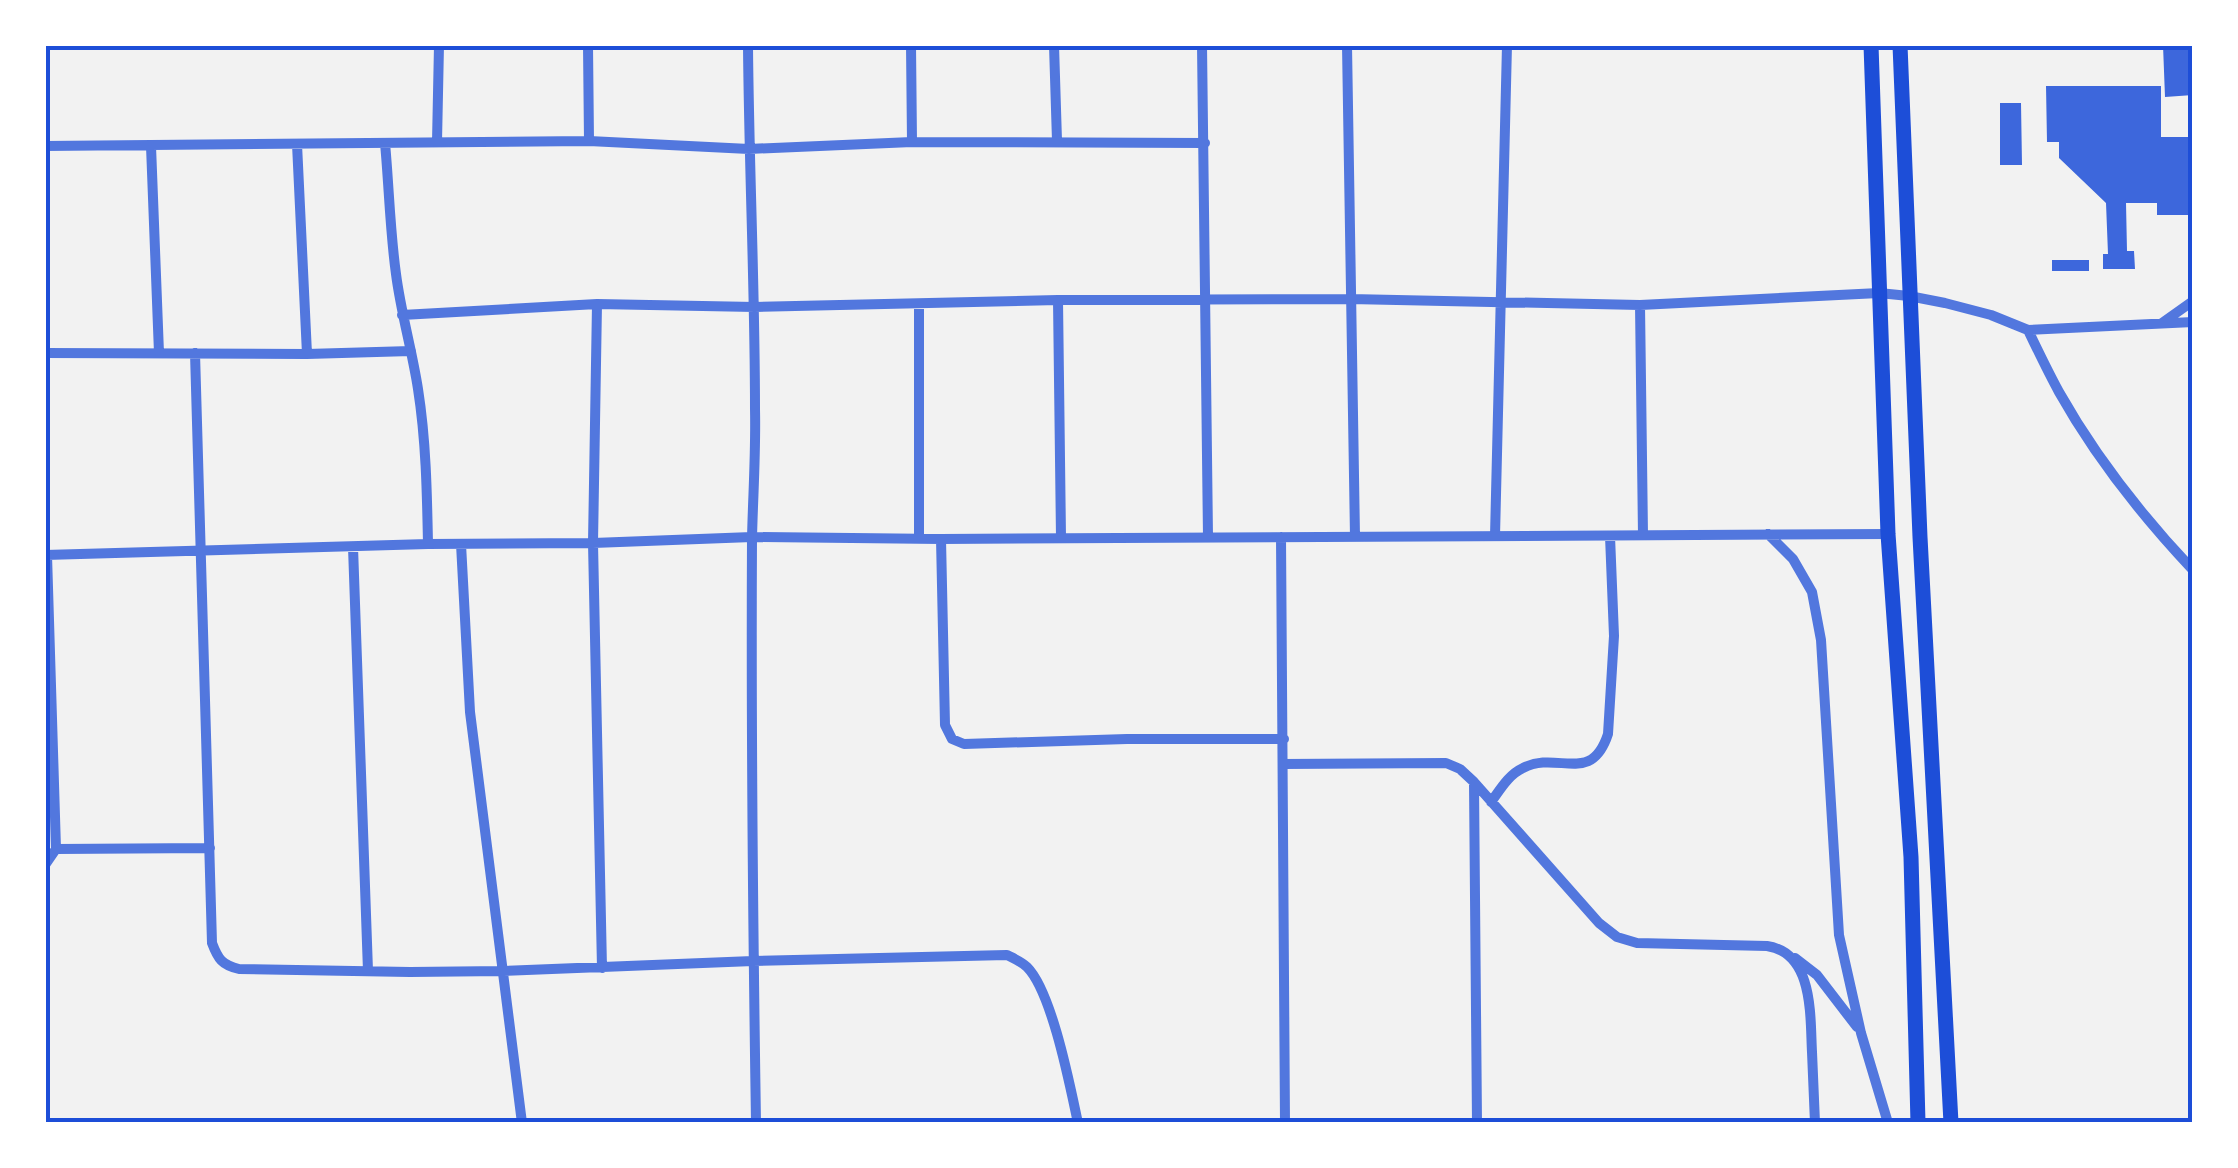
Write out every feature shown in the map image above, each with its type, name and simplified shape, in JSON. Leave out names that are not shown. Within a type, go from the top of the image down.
[{"type":"main road","points":[[1871,45],[1888,534],[1911,857],[1918,1123]]},
{"type":"main road","points":[[1900,45],[1920,537],[1952,1123]]},
{"type":"street","points":[[437,142],[439,45]]},
{"type":"street","points":[[588,45],[589,141]]},
{"type":"street","points":[[748,45],[756,416],[752,537],[756,1123]]},
{"type":"street","points":[[910,45],[912,142]]},
{"type":"street","points":[[1054,45],[1057,141]]},
{"type":"street","points":[[1202,45],[1208,537]]},
{"type":"street","points":[[1347,45],[1356,537]]},
{"type":"street","points":[[1496,536],[1507,45]]},
{"type":"street","points":[[45,146],[589,141],[749,149],[912,142],[1205,143]]},
{"type":"street","points":[[385,142],[395,269],[425,451],[428,544]]},
{"type":"street","points":[[297,144],[307,354]]},
{"type":"street","points":[[151,146],[160,352]]},
{"type":"street","points":[[402,315],[597,304],[755,307],[1350,299],[1640,304],[1879,293],[1909,296],[1992,316],[2028,330],[2193,322]]},
{"type":"street","points":[[1058,300],[1062,538]]},
{"type":"street","points":[[2161,324],[2193,302]]},
{"type":"street","points":[[597,304],[593,543],[602,968]]},
{"type":"street","points":[[919,304],[919,538]]},
{"type":"street","points":[[1640,304],[1643,536]]},
{"type":"street","points":[[2028,330],[2060,394],[2106,463],[2161,536],[2193,570]]},
{"type":"street","points":[[45,353],[411,351]]},
{"type":"street","points":[[195,353],[212,944],[224,965],[239,969],[504,971],[753,960],[1006,955],[1026,966],[1041,990],[1063,1054],[1078,1123]]},
{"type":"street","points":[[1768,534],[1792,559],[1812,592],[1822,640],[1839,935],[1861,1033],[1888,1123]]},
{"type":"street","points":[[45,865],[56,849],[46,554],[752,537],[1888,534]]},
{"type":"street","points":[[1491,802],[1519,770],[1542,762],[1584,764],[1604,748],[1614,636],[1610,536]]},
{"type":"street","points":[[1281,537],[1285,1123]]},
{"type":"street","points":[[942,539],[946,725],[952,740],[964,744],[1284,740]]},
{"type":"street","points":[[461,544],[470,712],[522,1123]]},
{"type":"street","points":[[353,547],[368,971]]},
{"type":"street","points":[[1283,764],[1446,763],[1460,769],[1568,891],[1617,937],[1638,943],[1767,946],[1786,952],[1816,974],[1861,1033]]},
{"type":"street","points":[[1474,782],[1476,1123]]},
{"type":"street","points":[[56,849],[210,848]]},
{"type":"street","points":[[1786,952],[1803,976],[1809,998],[1816,1123]]},
{"type":"building","points":[[2163,45],[2193,45],[2193,95],[2165,97]]},
{"type":"building","points":[[2046,86],[2161,86],[2161,137],[2193,137],[2193,215],[2157,215],[2157,203],[2126,203],[2127,251],[2134,251],[2135,269],[2103,269],[2103,254],[2108,254],[2106,203],[2059,158],[2059,142],[2047,142]]},
{"type":"building","points":[[2000,103],[2021,103],[2022,165],[2000,165]]},
{"type":"building","points":[[2052,260],[2089,260],[2089,271],[2052,271]]}]
